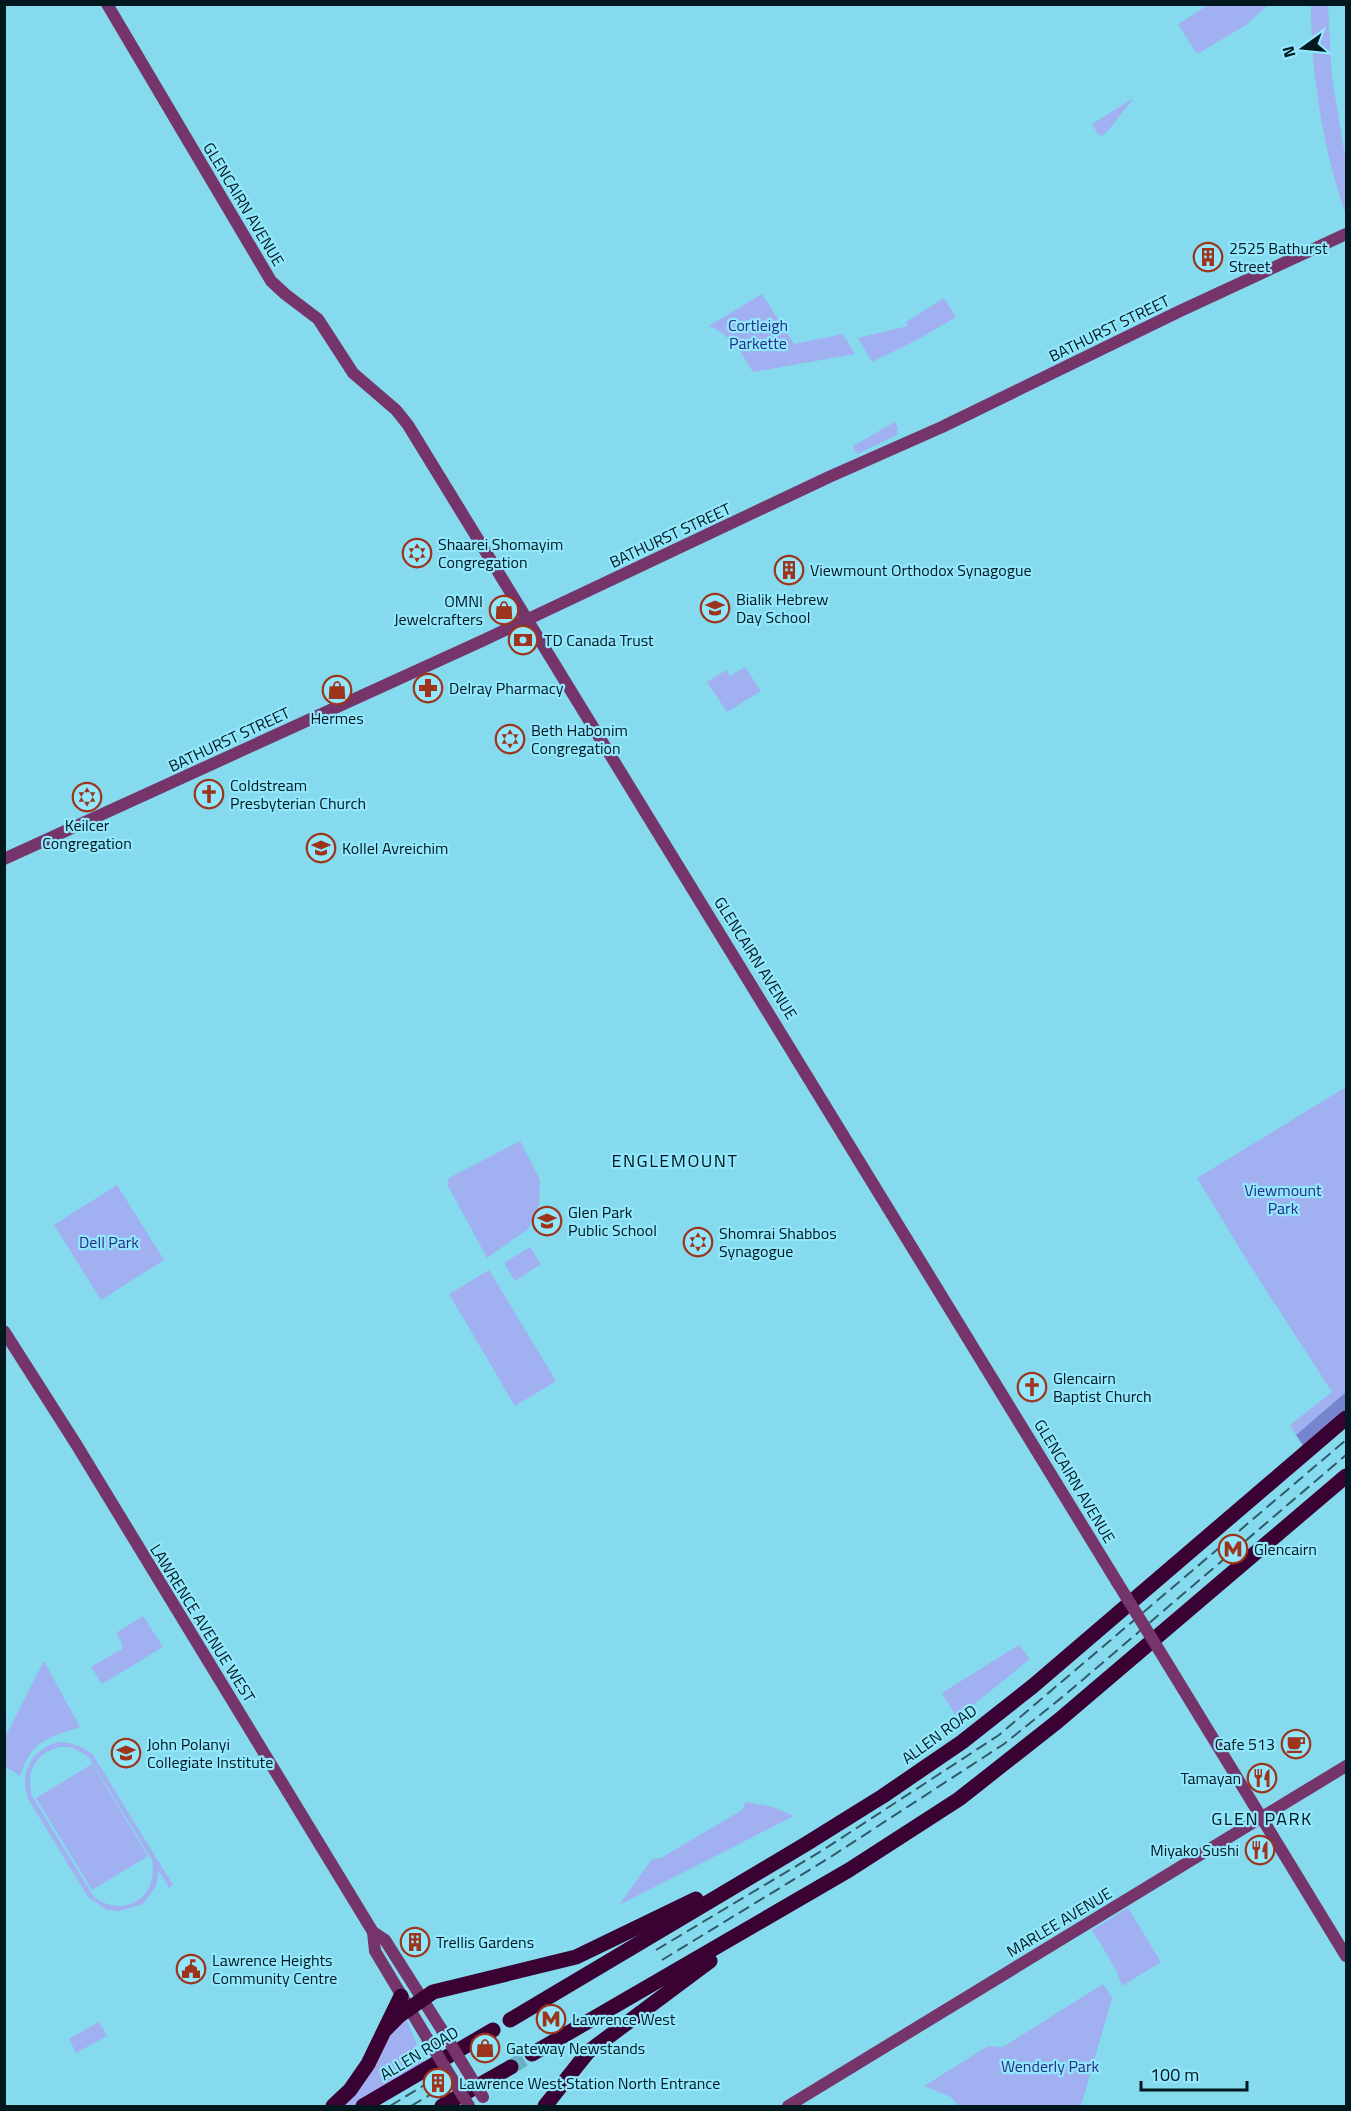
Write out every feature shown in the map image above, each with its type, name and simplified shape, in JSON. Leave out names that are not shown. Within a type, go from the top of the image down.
[{"type":"highway","name":"ALLEN ROAD","points":[[510,2020],[806,1844],[883,1796],[962,1742],[1033,1686],[1347,1418]]},
{"type":"highway","points":[[532,2054],[764,1920],[905,1835],[966,1793],[1058,1721],[1347,1476]]},
{"type":"highway","points":[[333,2106],[350,2090],[368,2064],[385,2030],[405,2002],[423,1999],[442,1989],[576,1958],[806,1844]]},
{"type":"highway","points":[[550,2106],[588,2052],[764,1920]]},
{"type":"highway","name":"ALLEN ROAD","points":[[363,2106],[493,2030]]},
{"type":"highway","points":[[442,2106],[511,2067]]},
{"type":"highway","points":[[544,2106],[559,2091]]},
{"type":"street","name":"GLENCAIRN AVENUE","points":[[106,4],[267,274],[278,288],[318,319],[353,373],[396,410],[408,425],[1347,1956]]},
{"type":"street","name":"BATHURST STREET","points":[[4,859],[528,619],[829,477],[942,427],[1180,311],[1347,234]]},
{"type":"street","name":"LAWRENCE AVENUE WEST","points":[[4,1331],[76,1444],[373,1932],[385,1940],[488,2106]]},
{"type":"street","name":"MARLEE AVENUE","points":[[788,2106],[1347,1766]]},
{"type":"street","name":"LAWRENCE AVENUE WEST","points":[[373,1932],[375,1951],[469,2106]]},
{"type":"green space","points":[[1208,5],[1268,5],[1246,25],[1199,53],[1195,51],[1178,24]]},
{"type":"green space","points":[[1311,5],[1328,5],[1332,79],[1346,162],[1346,215],[1331,164],[1320,112],[1313,58]]},
{"type":"green space","points":[[1132,99],[1106,133],[1102,136],[1098,134],[1092,124]]},
{"type":"green space","name":"Cortleigh Parkette","points":[[762,294],[794,344],[843,334],[855,354],[753,372],[740,351],[729,339],[709,326]]},
{"type":"green space","points":[[944,298],[956,317],[917,340],[872,362],[858,338],[908,326],[906,322]]},
{"type":"green space","points":[[895,422],[898,428],[897,435],[857,454],[853,446]]},
{"type":"green space","points":[[745,667],[761,691],[727,712],[707,682],[726,670],[730,676]]},
{"type":"green space","name":"Viewmount Park","points":[[1346,1087],[1346,1392],[1296,1435],[1290,1425],[1332,1392],[1251,1267],[1197,1178]]},
{"type":"green space","points":[[520,1141],[540,1180],[539,1205],[528,1229],[487,1258],[447,1184],[449,1178]]},
{"type":"green space","name":"Dell Park","points":[[117,1185],[164,1260],[101,1300],[54,1225]]},
{"type":"green space","points":[[530,1247],[541,1264],[515,1281],[504,1263]]},
{"type":"green space","points":[[489,1270],[556,1381],[515,1406],[449,1294]]},
{"type":"green space","points":[[143,1616],[163,1647],[102,1684],[91,1667],[122,1649],[122,1643],[116,1633]]},
{"type":"green space","points":[[1019,1645],[1030,1659],[957,1718],[942,1693]]},
{"type":"green space","points":[[44,1661],[80,1727],[42,1742],[30,1755],[20,1776],[5,1766],[5,1737]]},
{"type":"green space","points":[[58,1742],[73,1744],[93,1755],[173,1885],[169,1888],[159,1871],[156,1886],[143,1904],[119,1911],[107,1910],[88,1897],[28,1799],[26,1772],[34,1757]],"holes":[[[71,1747],[88,1756],[152,1860],[153,1873],[150,1885],[137,1901],[127,1905],[117,1906],[94,1897],[32,1796],[30,1779],[34,1764],[52,1750]]]},
{"type":"green space","points":[[92,1764],[148,1856],[92,1890],[36,1798]]},
{"type":"green space","points":[[746,1802],[773,1807],[794,1816],[619,1905],[652,1859],[661,1858],[742,1810]]},
{"type":"green space","points":[[1128,1908],[1161,1962],[1122,1986],[1115,1968],[1092,1930]]},
{"type":"green space","name":"Wenderly Park","points":[[1103,1984],[1112,1998],[1081,2106],[959,2106],[951,2097],[924,2086],[988,2046],[1003,2047]]},
{"type":"green space","points":[[406,2019],[417,2044],[415,2046],[425,2063],[353,2106],[341,2106],[396,2024]]},
{"type":"green space","points":[[99,2022],[107,2036],[76,2053],[69,2039]]},
{"type":"shaded area","points":[[1346,1392],[1346,1410],[1304,1447],[1296,1435]]},
{"type":"tunnel","points":[[511,2067],[532,2054]]},
{"type":"railway","points":[[656,1950],[823,1850],[999,1735],[1346,1440]]},
{"type":"railway","points":[[662,1960],[829,1858],[1004,1744],[1066,1694],[1346,1455]]},
{"type":"railway","points":[[390,2106],[431,2081]]},
{"type":"railway","points":[[411,2106],[440,2089]]},
{"type":"place","name":"2525 Bathurst Street","points":[[1208,257]]},
{"type":"place","name":"Shaarei Shomayim Congregation","points":[[417,553]]},
{"type":"place","name":"Viewmount Orthodox Synagogue","points":[[789,570]]},
{"type":"place","name":"Bialik Hebrew Day School","points":[[715,608]]},
{"type":"place","name":"OMNI Jewelcrafters","points":[[504,610]]},
{"type":"place","name":"TD Canada Trust","points":[[523,640]]},
{"type":"place","name":"Delray Pharmacy","points":[[428,688]]},
{"type":"place","name":"Hermes","points":[[337,690]]},
{"type":"place","name":"Beth Habonim Congregation","points":[[510,739]]},
{"type":"place","name":"Coldstream Presbyterian Church","points":[[209,794]]},
{"type":"place","name":"Keilcer Congregation","points":[[87,797]]},
{"type":"place","name":"Kollel Avreichim","points":[[321,848]]},
{"type":"place","name":"Glen Park Public School","points":[[547,1221]]},
{"type":"place","name":"Shomrai Shabbos Synagogue","points":[[698,1242]]},
{"type":"place","name":"Glencairn Baptist Church","points":[[1032,1387]]},
{"type":"place","name":"Glencairn","points":[[1233,1549]]},
{"type":"place","name":"Cafe 513","points":[[1296,1744]]},
{"type":"place","name":"John Polanyi Collegiate Institute","points":[[126,1753]]},
{"type":"place","name":"Tamayan","points":[[1262,1778]]},
{"type":"place","name":"Miyako Sushi","points":[[1260,1850]]},
{"type":"place","name":"Trellis Gardens","points":[[415,1942]]},
{"type":"place","name":"Lawrence Heights Community Centre","points":[[191,1969]]},
{"type":"place","name":"Lawrence West","points":[[551,2019]]},
{"type":"place","name":"Gateway Newstands","points":[[485,2048]]},
{"type":"place","name":"Lawrence West Station North Entrance","points":[[438,2083]]},
{"type":"district","name":"ENGLEMOUNT","points":[[675,1161]]},
{"type":"district","name":"GLEN PARK","points":[[1262,1819]]}]
